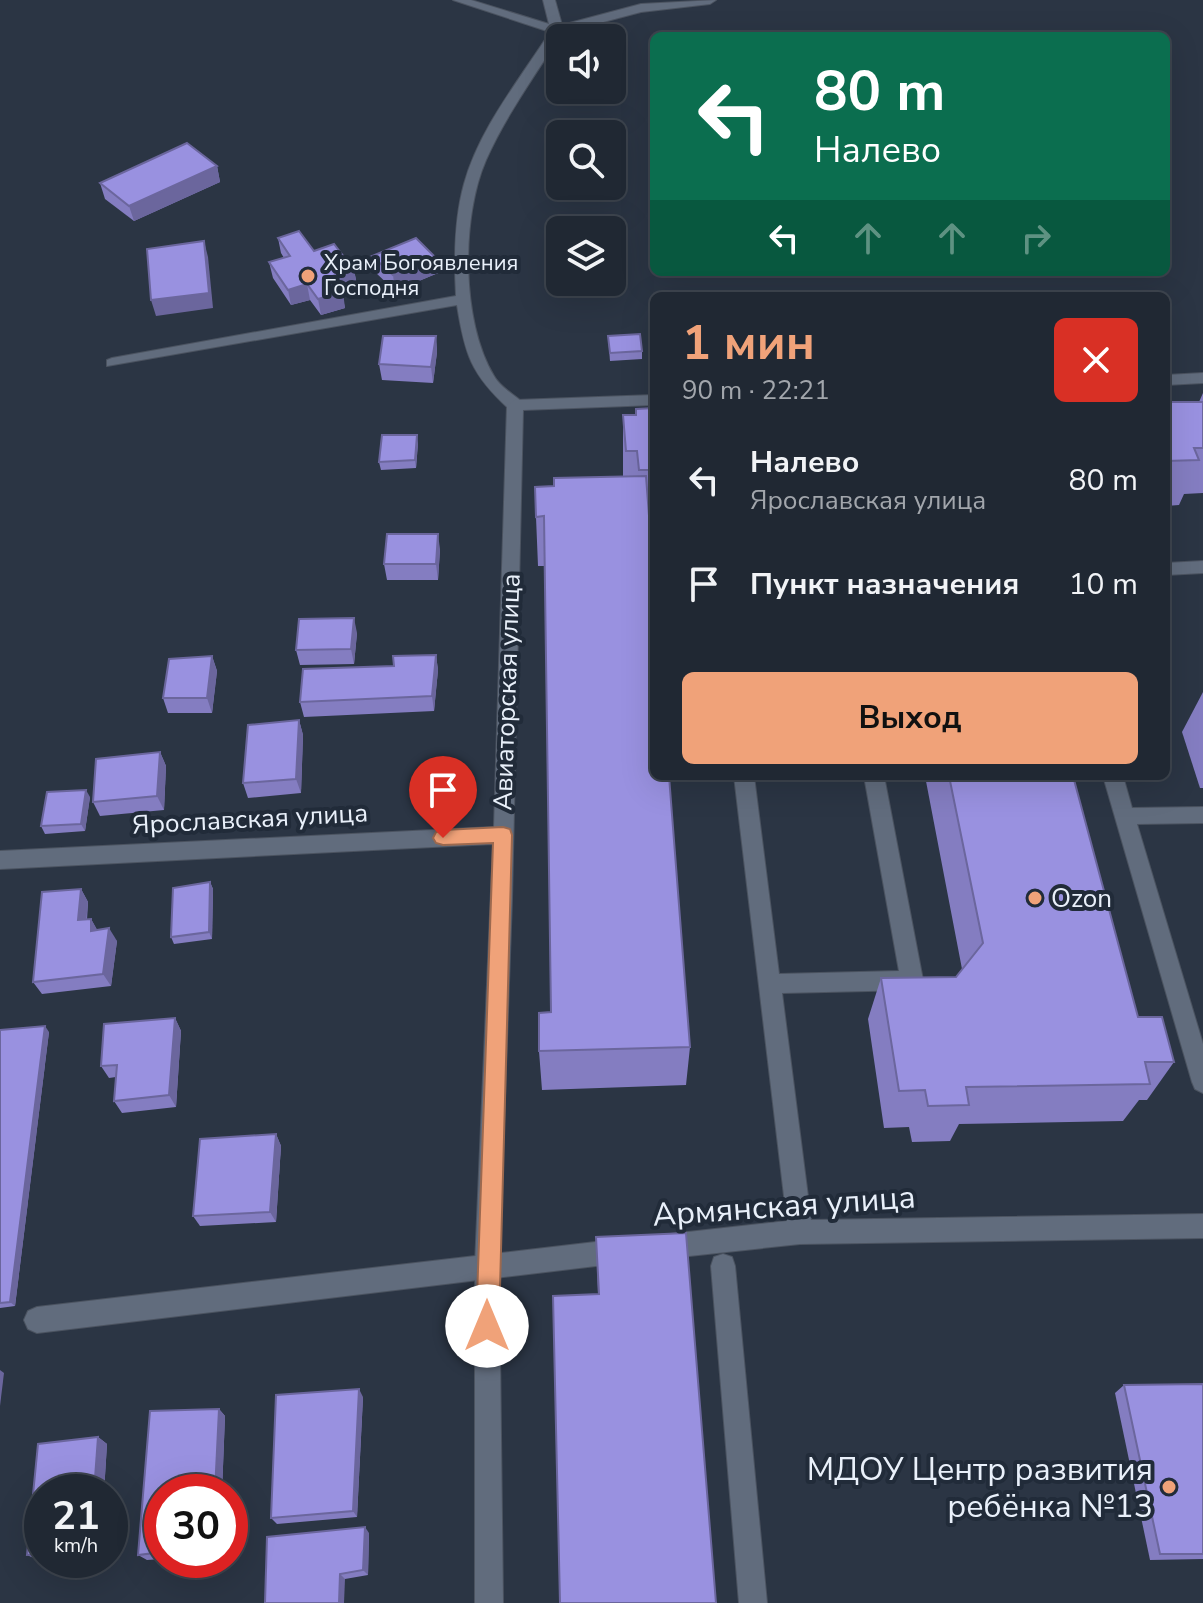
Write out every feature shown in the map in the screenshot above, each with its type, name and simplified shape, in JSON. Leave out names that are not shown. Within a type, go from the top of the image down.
[{"type":"street","points":[[459,0],[546,27]]},
{"type":"street","points":[[549,0],[555,24]]},
{"type":"street","points":[[580,24],[641,8],[710,0]]},
{"type":"street","points":[[546,49],[478,164],[463,225],[464,299],[468,330],[488,380],[515,405],[650,400]]},
{"type":"street","points":[[112,363],[464,299]]},
{"type":"street","points":[[1170,380],[1203,378]]},
{"type":"street","name":"Авиаторская улица","points":[[489,1603],[487,1265],[515,405]]},
{"type":"street","points":[[1170,569],[1203,567]]},
{"type":"street","points":[[744,780],[800,1232]]},
{"type":"street","points":[[769,984],[912,980],[875,780]]},
{"type":"street","points":[[1114,780],[1192,1007],[1203,1082]]},
{"type":"street","points":[[1125,816],[1203,815]]},
{"type":"street","name":"Ярославская улица","points":[[0,860],[503,835]]},
{"type":"street","name":"Армянская улица","points":[[37,1320],[487,1265],[800,1232],[1203,1226]]},
{"type":"street","points":[[723,1266],[753,1603]]},
{"type":"building","points":[[187,143],[217,166],[129,206],[100,183]]},
{"type":"building","points":[[299,231],[314,251],[334,244],[354,270],[332,276],[343,292],[318,299],[307,284],[288,290],[269,262],[290,256],[278,238]]},
{"type":"building","points":[[416,238],[436,258],[393,275],[372,256]]},
{"type":"building","points":[[204,241],[209,293],[151,300],[147,249]]},
{"type":"building","points":[[640,334],[642,351],[610,353],[608,336]]},
{"type":"building","points":[[383,336],[436,336],[431,367],[379,364]]},
{"type":"building","points":[[1170,402],[1203,402],[1203,448],[1194,448],[1199,460],[1170,461]]},
{"type":"building","points":[[650,408],[650,470],[639,470],[637,451],[626,451],[623,415],[636,415],[636,409]]},
{"type":"building","points":[[382,435],[417,435],[415,460],[379,462]]},
{"type":"building","points":[[646,476],[650,529],[650,780],[669,780],[690,1047],[539,1051],[539,1013],[551,1012],[544,516],[536,517],[535,487],[554,486],[554,478]]},
{"type":"building","points":[[387,534],[438,534],[436,564],[384,564]]},
{"type":"building","points":[[354,618],[351,649],[296,650],[299,619]]},
{"type":"building","points":[[436,655],[432,696],[300,702],[303,669],[394,666],[393,656]]},
{"type":"building","points":[[212,656],[207,698],[163,698],[169,659]]},
{"type":"building","points":[[299,720],[296,779],[243,783],[248,725]]},
{"type":"building","points":[[160,752],[157,796],[93,802],[96,759]]},
{"type":"building","points":[[950,780],[1074,780],[1138,1017],[1162,1017],[1174,1062],[1145,1062],[1150,1084],[966,1087],[969,1105],[928,1106],[925,1090],[899,1091],[881,978],[956,977],[983,943]]},
{"type":"building","points":[[86,790],[81,824],[41,826],[47,792]]},
{"type":"building","points":[[210,882],[209,932],[171,937],[173,888]]},
{"type":"building","points":[[81,889],[78,920],[91,919],[91,931],[109,928],[103,974],[33,982],[42,892]]},
{"type":"building","points":[[175,1018],[169,1095],[114,1101],[117,1065],[101,1066],[104,1024]]},
{"type":"building","points":[[45,1026],[10,1302],[0,1303],[0,1030]]},
{"type":"building","points":[[276,1134],[270,1212],[193,1216],[200,1139]]},
{"type":"building","points":[[686,1233],[716,1603],[560,1603],[553,1296],[599,1294],[596,1237]]},
{"type":"building","name":"МДОУ Центр развития ребёнка №13","points":[[1203,1384],[1203,1554],[1160,1554],[1124,1385]]},
{"type":"building","points":[[359,1389],[353,1511],[271,1518],[276,1395]]},
{"type":"building","points":[[219,1409],[216,1474],[145,1474],[150,1411]]},
{"type":"building","points":[[98,1437],[95,1474],[35,1474],[38,1444]]},
{"type":"building","points":[[144,1483],[144,1554],[138,1555]]},
{"type":"building","points":[[365,1527],[363,1570],[340,1574],[339,1603],[265,1603],[267,1537]]},
{"type":"place","name":"Храм Богоявления Господня","points":[[308,276]]},
{"type":"place","name":"Ozon","points":[[1035,898]]},
{"type":"place","name":"МДОУ Центр развития ребёнка №13","points":[[1169,1487]]},
{"type":"route","points":[[443,838],[503,835],[487,1326]]}]
